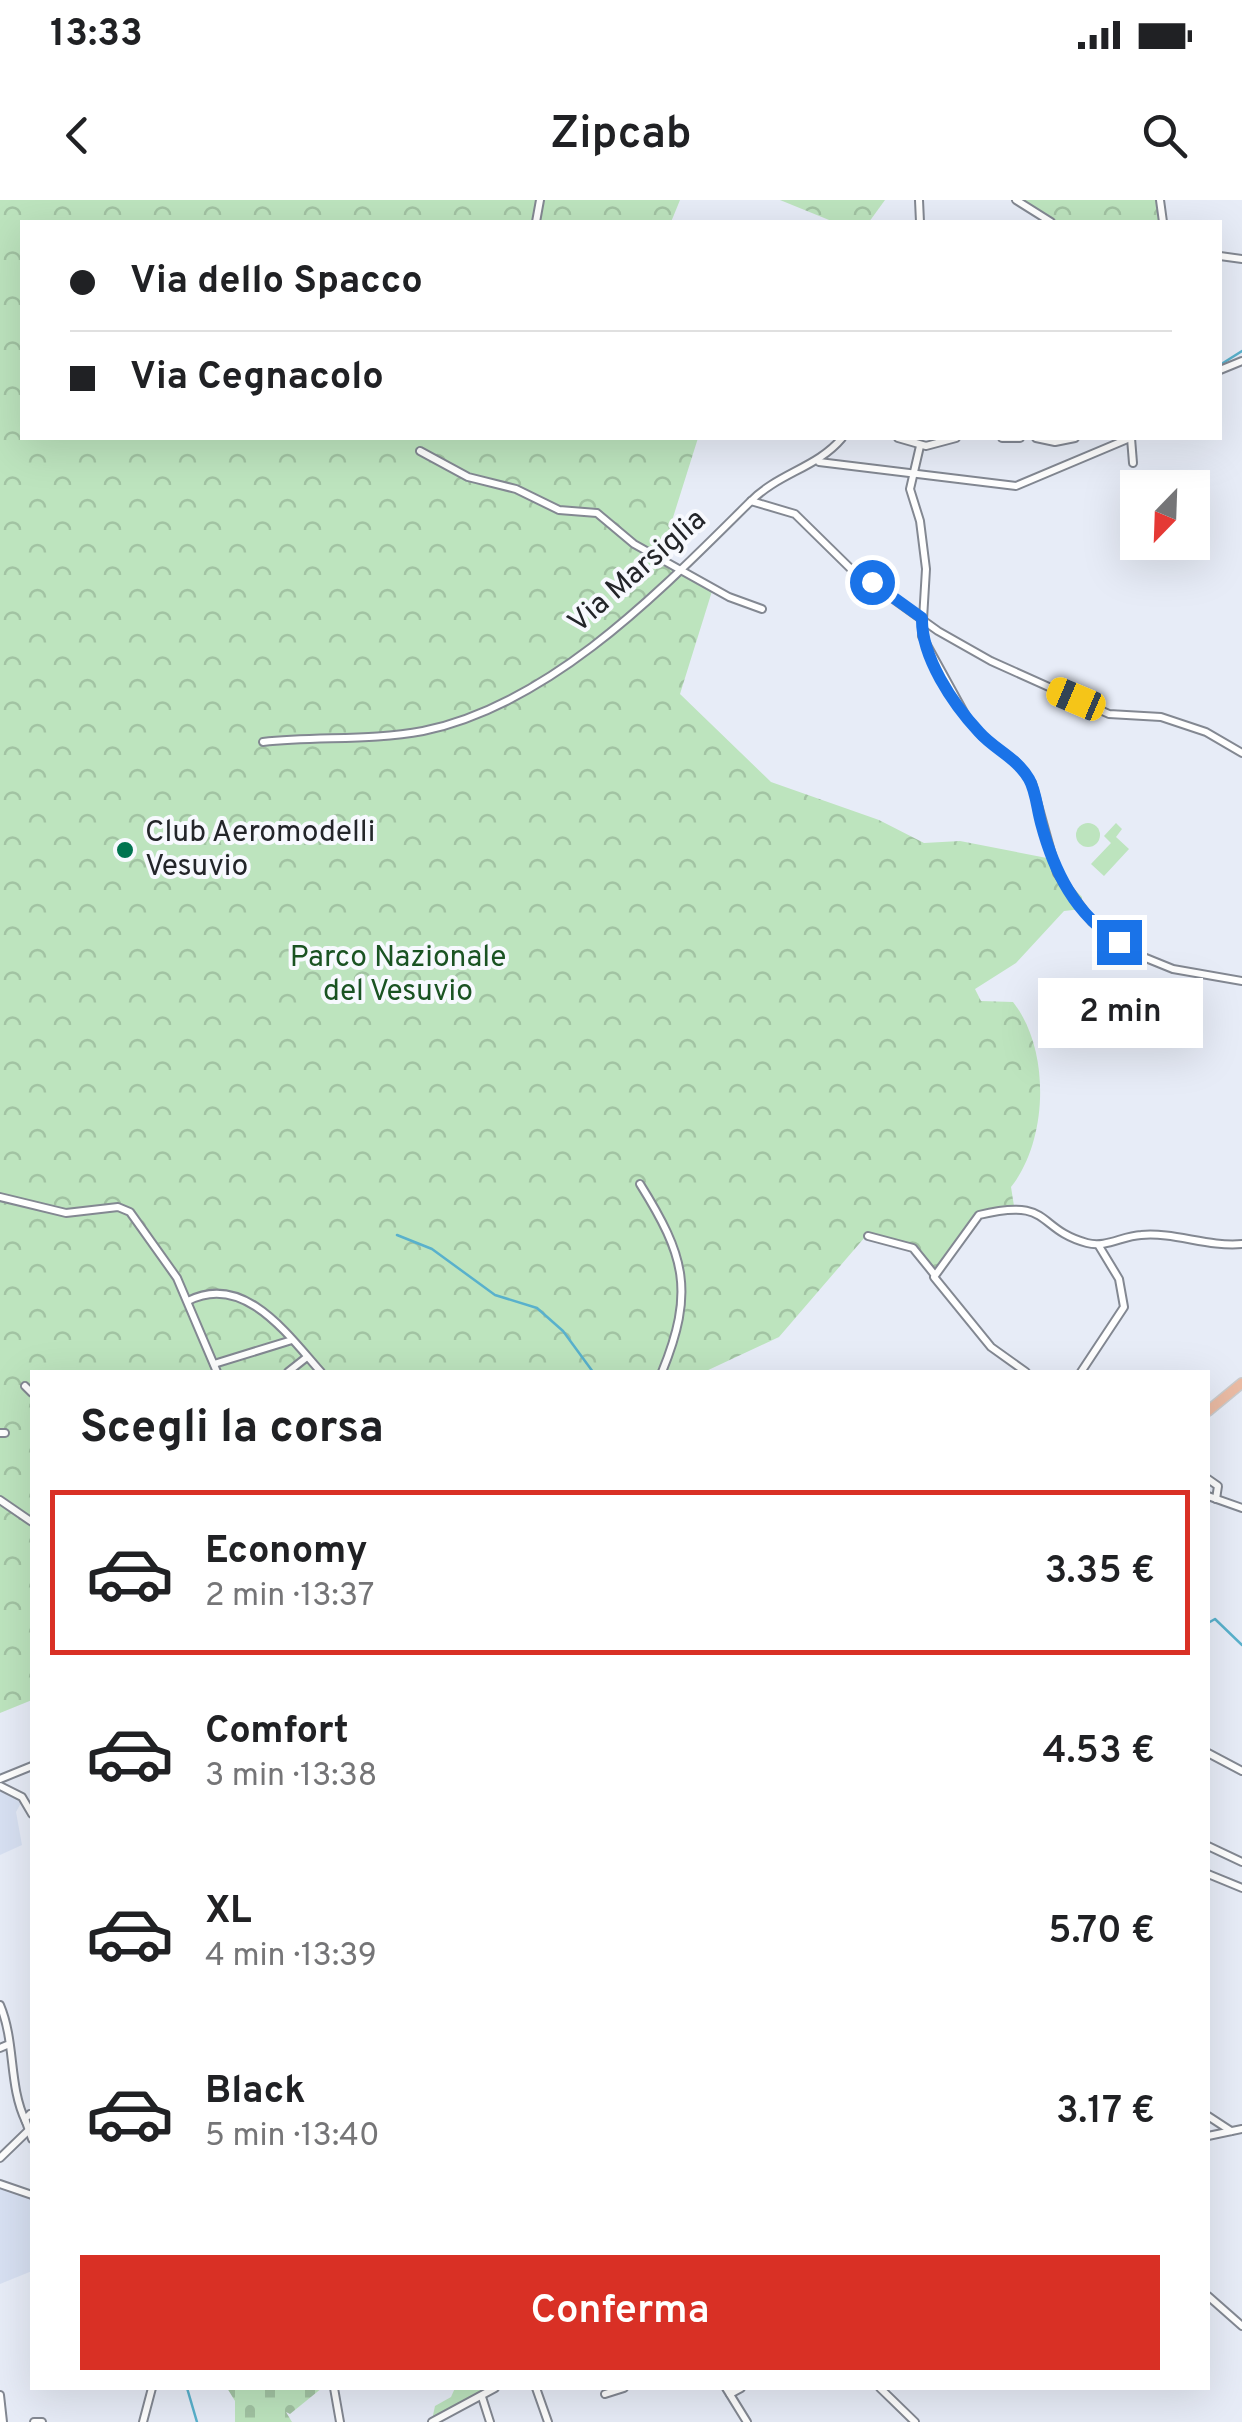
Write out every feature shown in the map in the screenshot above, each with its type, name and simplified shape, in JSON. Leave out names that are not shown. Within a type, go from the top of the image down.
[{"type":"main road","points":[[1210,1410],[1242,1383]]},
{"type":"street","points":[[1016,200],[1048,220]]},
{"type":"street","points":[[1223,369],[1242,358]]},
{"type":"street","name":"Via Marsiglia","points":[[263,742],[401,734],[485,709],[542,679],[682,568],[751,500],[784,474],[817,462],[840,440]]},
{"type":"street","points":[[904,440],[920,446],[953,440]]},
{"type":"street","points":[[817,462],[1022,485],[1126,440]]},
{"type":"street","points":[[1131,440],[1133,463]]},
{"type":"street","points":[[920,446],[910,496],[920,521],[926,569],[922,618],[928,653],[948,689],[982,736],[1006,751],[1032,784],[1050,857],[1078,904],[1102,930],[1149,962],[1242,981]]},
{"type":"street","points":[[420,452],[468,478],[516,489],[559,510],[597,512],[634,544],[729,597],[762,608]]},
{"type":"street","points":[[751,500],[792,512],[812,527],[840,561],[991,661],[1109,714],[1160,717],[1206,732],[1242,753]]},
{"type":"street","points":[[640,1184],[680,1257],[682,1290],[676,1332],[663,1370]]},
{"type":"street","points":[[0,1197],[66,1212],[118,1207],[130,1212],[177,1278],[215,1368],[292,1340]]},
{"type":"street","points":[[934,1274],[979,1215],[1007,1209],[1036,1212],[1083,1243],[1099,1246],[1142,1235],[1203,1244],[1242,1244]]},
{"type":"street","points":[[868,1236],[913,1248],[934,1274],[937,1284],[991,1347],[1023,1370]]},
{"type":"street","points":[[1081,1370],[1124,1308],[1119,1279],[1099,1246]]},
{"type":"street","points":[[177,1278],[203,1294],[241,1297],[274,1320],[318,1370]]},
{"type":"street","points":[[188,1301],[203,1294]]},
{"type":"street","points":[[290,1370],[307,1356]]},
{"type":"street","points":[[25,1386],[30,1391]]},
{"type":"street","points":[[1212,1497],[1242,1508]]},
{"type":"street","points":[[0,1500],[30,1521]]},
{"type":"street","points":[[1210,1754],[1242,1771]]},
{"type":"street","points":[[30,1767],[0,1782],[26,1800],[30,1809]]},
{"type":"street","points":[[1210,1847],[1242,1862]]},
{"type":"street","points":[[1210,1875],[1242,1888]]},
{"type":"street","points":[[0,2005],[12,2036],[14,2088],[30,2124]]},
{"type":"street","points":[[1210,2117],[1231,2131]]},
{"type":"street","points":[[0,2158],[30,2126]]},
{"type":"street","points":[[1210,2136],[1242,2129]]},
{"type":"street","points":[[0,2184],[30,2194]]},
{"type":"street","points":[[1210,2298],[1242,2326]]},
{"type":"street","points":[[144,2422],[152,2390]]},
{"type":"street","points":[[334,2390],[342,2422]]},
{"type":"street","points":[[432,2422],[492,2390]]},
{"type":"street","points":[[537,2390],[548,2422]]},
{"type":"street","points":[[605,2394],[618,2390]]},
{"type":"street","points":[[882,2390],[912,2422]]},
{"type":"street","points":[[728,2391],[747,2422]]},
{"type":"street","points":[[0,2395],[2,2421]]},
{"type":"street","points":[[482,2397],[490,2422]]},
{"type":"street","points":[[34,2422],[42,2422]]},
{"type":"shaded area","points":[[0,1789],[22,1801],[16,1812],[22,1845],[0,1855]]},
{"type":"shaded area","points":[[0,2178],[10,2186],[30,2190],[30,2272],[0,2284]]},
{"type":"green space","name":"Parco Nazionale del Vesuvio","points":[[0,200],[680,200],[672,220],[20,220],[20,440],[697,440],[670,527],[669,559],[713,588],[680,694],[771,782],[879,820],[924,843],[960,841],[1052,859],[1055,869],[1082,897],[1082,909],[1064,911],[1016,963],[975,989],[981,1001],[1013,1002],[1034,1045],[1039,1070],[1038,1121],[1023,1168],[1011,1187],[1014,1206],[1009,1213],[978,1220],[936,1273],[910,1249],[865,1237],[779,1337],[708,1370],[30,1370],[30,1701],[0,1713]]},
{"type":"green space","points":[[780,200],[885,200],[870,220],[829,220]]},
{"type":"green space","points":[[1013,200],[1163,200],[1163,220],[1045,220]]},
{"type":"green space","points":[[1083,823],[1093,823],[1100,835],[1093,847],[1083,847],[1076,840],[1076,830]]},
{"type":"green space","points":[[1116,823],[1122,829],[1116,837],[1129,849],[1104,876],[1091,864],[1111,843],[1104,836]]},
{"type":"green space","points":[[228,2390],[320,2390],[290,2414],[286,2412],[292,2422],[235,2422],[235,2401]]},
{"type":"green space","points":[[454,2390],[486,2391],[432,2420],[435,2406],[451,2397]]},
{"type":"waterway","points":[[1223,363],[1242,351]]},
{"type":"waterway","points":[[397,1235],[432,1249],[495,1295],[537,1308],[563,1331],[592,1370]]},
{"type":"waterway","points":[[1210,1622],[1215,1619],[1242,1645]]},
{"type":"waterway","points":[[188,2390],[197,2422]]},
{"type":"place","name":"Club Aeromodelli Vesuvio","points":[[125,850]]},
{"type":"route","points":[[872,582],[922,618],[922,636],[928,653],[948,689],[982,736],[1006,751],[1032,784],[1057,873],[1092,922],[1119,942]]}]
